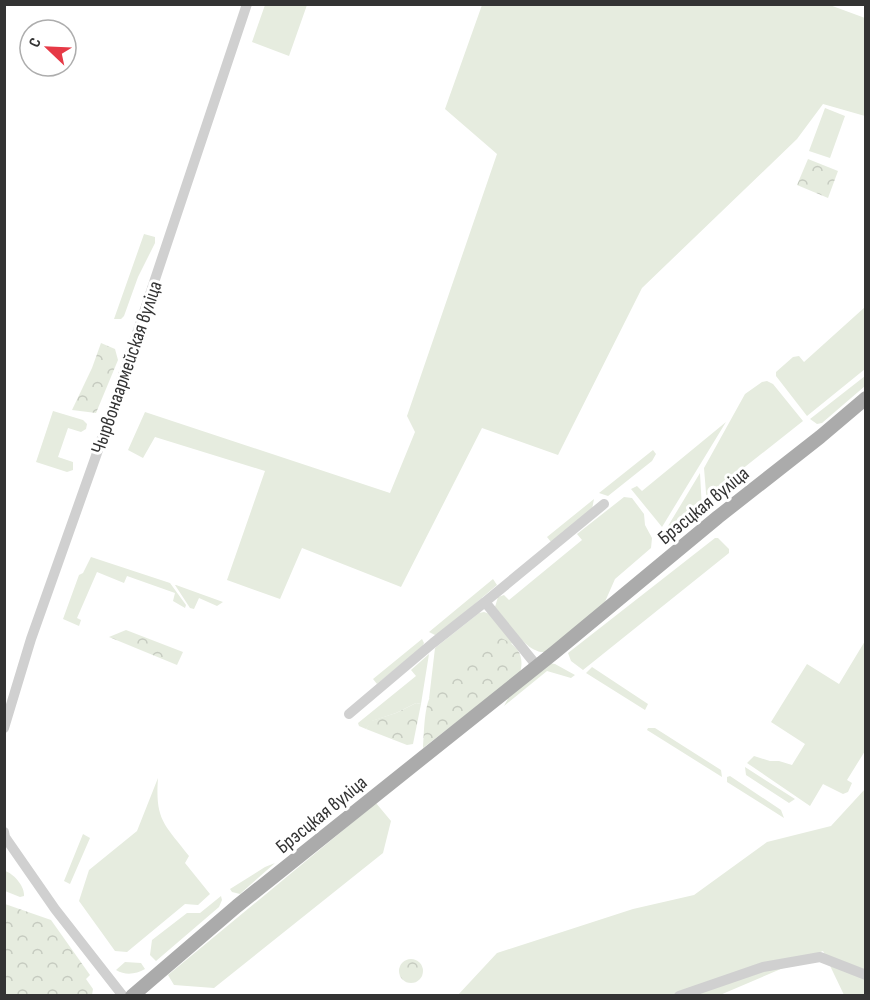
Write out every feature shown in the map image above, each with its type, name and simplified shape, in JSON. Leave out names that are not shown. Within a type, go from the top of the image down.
[{"type":"main road","name":"Брэсцкая вуліца","points":[[132,996],[237,906],[866,398]]},
{"type":"street","name":"Чырвонаармейская вуліца","points":[[4,728],[31,639],[93,464],[247,4]]},
{"type":"street","points":[[349,714],[604,504]]},
{"type":"street","points":[[485,602],[537,666]]},
{"type":"street","points":[[4,832],[5,837],[55,909],[123,996]]},
{"type":"street","points":[[679,996],[763,967],[820,957],[866,975]]},
{"type":"green space","points":[[827,4],[865,18],[865,116],[823,104],[797,139],[642,288],[558,455],[482,428],[401,587],[302,548],[280,599],[227,580],[265,471],[155,437],[143,458],[128,450],[145,412],[390,493],[415,432],[407,416],[497,154],[445,109],[482,5]]},
{"type":"green space","points":[[265,5],[307,5],[289,56],[252,42]]},
{"type":"green space","points":[[825,108],[845,116],[830,158],[809,151]]},
{"type":"green space","points":[[808,159],[838,171],[828,198],[797,185]]},
{"type":"green space","points":[[144,234],[155,237],[155,243],[138,277],[124,316],[121,319],[114,319]]},
{"type":"green space","points":[[865,307],[865,369],[807,416],[776,376],[776,372],[793,357],[799,356],[804,362]]},
{"type":"green space","points":[[101,343],[115,349],[118,360],[96,413],[72,410],[92,368]]},
{"type":"green space","points":[[865,376],[865,386],[822,423],[817,424],[810,419]]},
{"type":"green space","points":[[767,381],[773,384],[803,421],[717,489],[707,505],[704,468],[745,394]]},
{"type":"green space","points":[[53,411],[83,420],[87,424],[86,429],[81,432],[68,428],[58,457],[73,462],[73,470],[67,472],[36,462]]},
{"type":"green space","points":[[726,422],[662,527],[631,489],[637,486],[642,491]]},
{"type":"green space","points":[[653,450],[656,454],[652,461],[608,496],[599,493]]},
{"type":"green space","points":[[700,473],[702,510],[669,535],[665,531]]},
{"type":"green space","points":[[624,497],[632,498],[644,514],[645,525],[652,538],[651,548],[615,579],[604,604],[545,652],[531,648],[517,635],[495,607],[498,597],[504,595],[509,600],[582,540],[577,534]]},
{"type":"green space","points":[[594,499],[592,509],[551,542],[547,537]]},
{"type":"green space","points":[[715,538],[718,538],[729,549],[729,553],[583,670],[571,661],[568,653]]},
{"type":"green space","points":[[91,557],[170,583],[186,605],[185,608],[173,601],[175,593],[127,576],[124,583],[97,572],[77,618],[81,620],[79,626],[63,619],[79,575],[83,573]]},
{"type":"green space","points":[[493,579],[497,585],[437,636],[429,632]]},
{"type":"green space","points":[[175,585],[223,602],[217,606],[199,598],[194,609],[190,608]]},
{"type":"green space","points":[[479,613],[490,614],[514,643],[483,649],[444,679],[429,699],[435,648]]},
{"type":"green space","points":[[126,630],[183,652],[177,665],[109,637]]},
{"type":"green space","points":[[501,638],[518,651],[521,661],[520,673],[423,748],[427,708],[435,688],[461,663]]},
{"type":"green space","points":[[422,639],[424,643],[422,647],[377,684],[373,679]]},
{"type":"green space","points":[[865,641],[865,751],[847,780],[852,783],[848,792],[843,794],[823,784],[810,806],[747,763],[754,756],[792,765],[805,744],[771,722],[807,664],[839,684]]},
{"type":"green space","points":[[429,654],[421,704],[416,703],[372,721],[366,729],[359,726],[358,723],[416,676],[411,670]]},
{"type":"green space","points":[[549,663],[575,675],[571,678],[547,671],[504,706],[510,695]]},
{"type":"green space","points":[[592,667],[648,704],[645,710],[586,673]]},
{"type":"green space","points":[[416,703],[421,704],[413,744],[407,745],[366,729],[371,721],[396,713]]},
{"type":"green space","points":[[655,728],[721,770],[722,777],[647,730]]},
{"type":"green space","points":[[745,767],[795,799],[789,803],[746,775]]},
{"type":"green space","points":[[730,776],[781,810],[784,818],[727,782],[727,777]]},
{"type":"green space","points":[[158,778],[158,803],[163,821],[189,856],[185,863],[210,894],[198,905],[185,904],[127,952],[115,951],[79,901],[89,870],[137,831]]},
{"type":"green space","points":[[865,789],[865,995],[844,995],[823,951],[720,995],[457,996],[497,953],[633,909],[694,895],[767,842],[831,826]]},
{"type":"green space","points":[[376,803],[391,821],[383,853],[214,988],[174,985],[168,975]]},
{"type":"green space","points":[[83,834],[90,838],[70,884],[64,881]]},
{"type":"green space","points":[[275,863],[240,894],[230,889],[265,867]]},
{"type":"green space","points":[[5,871],[18,880],[23,888],[24,896],[20,897],[5,891]]},
{"type":"green space","points":[[221,896],[219,907],[156,961],[150,955],[152,940],[187,913],[200,913]]},
{"type":"green space","points":[[5,904],[51,920],[90,975],[86,979],[93,989],[92,995],[5,995]]},
{"type":"green space","points":[[411,959],[419,963],[423,971],[419,979],[411,983],[403,979],[399,971],[403,963]]},
{"type":"green space","points":[[125,962],[141,963],[145,969],[131,974],[116,970]]}]
